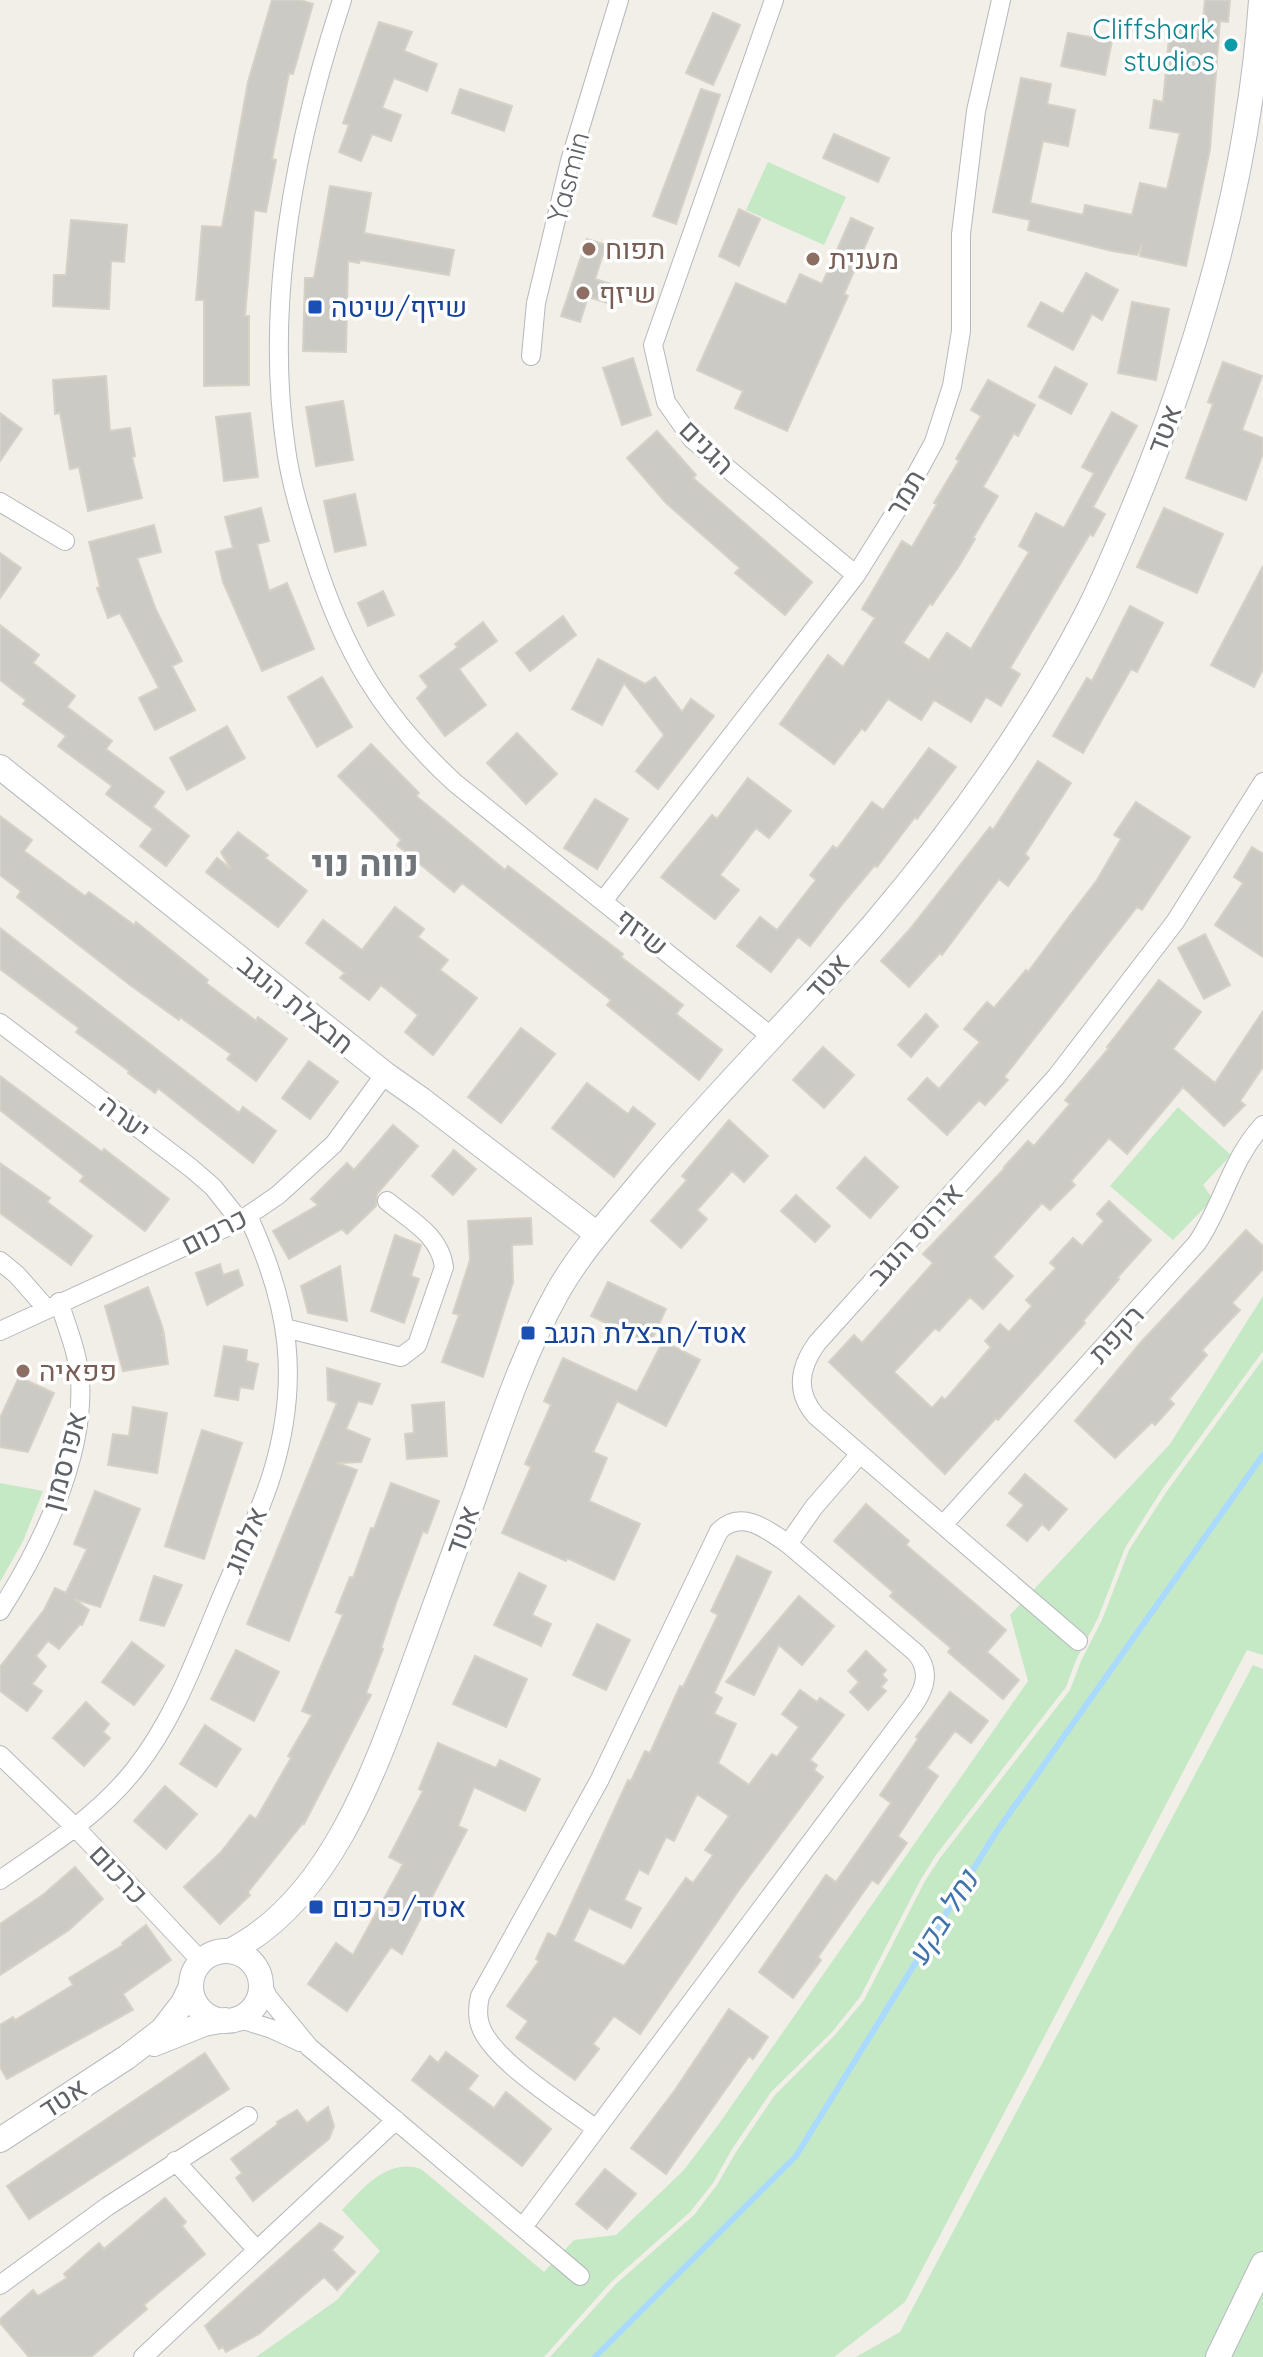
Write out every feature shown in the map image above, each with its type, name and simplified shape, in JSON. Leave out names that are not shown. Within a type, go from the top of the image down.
[{"type":"street","name":"שיזף","points":[[342,0],[322,68],[297,178],[280,303],[281,405],[286,450],[297,499],[323,583],[366,679],[394,720],[424,754],[455,783],[772,1037]]},
{"type":"street","name":"Yasmin","points":[[531,356],[536,303],[570,161],[619,0]]},
{"type":"street","name":"הגנים","points":[[774,0],[653,345],[666,402],[692,439],[856,575]]},
{"type":"street","name":"תמר","points":[[603,901],[856,575],[934,442],[952,386],[961,331],[961,234],[974,126],[1001,0]]},
{"type":"street","name":"אטד","points":[[259,1977],[271,1940],[323,1863],[362,1793],[398,1705],[504,1408],[524,1359],[561,1285],[597,1234],[666,1153],[874,925],[985,781],[1061,660],[1108,571],[1178,392],[1222,240],[1245,139],[1261,0]]},
{"type":"street","points":[[0,502],[65,541]]},
{"type":"street","name":"חבצלת הנגב","points":[[0,767],[385,1074],[597,1234]]},
{"type":"street","name":"אירוס הנגב","points":[[1078,1641],[816,1416],[806,1403],[801,1379],[810,1353],[1056,1077],[1175,922],[1263,782]]},
{"type":"street","name":"יערה","points":[[0,1023],[191,1168],[244,1218]]},
{"type":"street","name":"כרכום","points":[[0,1331],[244,1218],[278,1195],[334,1144],[385,1074]]},
{"type":"street","name":"רקפת","points":[[943,1525],[1197,1243],[1245,1145],[1263,1125]]},
{"type":"street","points":[[285,1328],[401,1357],[417,1345],[444,1267],[443,1255],[431,1236],[387,1201]]},
{"type":"street","name":"אלמוג","points":[[0,1880],[76,1828],[133,1772],[151,1748],[171,1713],[206,1635],[275,1462],[285,1414],[285,1328],[274,1274],[244,1218]]},
{"type":"street","points":[[0,1261],[52,1305]]},
{"type":"street","name":"אפרסמון","points":[[0,1611],[24,1572],[50,1516],[67,1467],[81,1404],[80,1376],[52,1305]]},
{"type":"street","points":[[788,1544],[814,1507],[860,1454]]},
{"type":"street","points":[[523,2227],[915,1703],[924,1686],[925,1670],[916,1653],[788,1544],[755,1524],[739,1520],[725,1525],[713,1540],[599,1781],[480,1996],[478,2019],[489,2041],[515,2066],[596,2129]]},
{"type":"street","name":"כרכום","points":[[0,1755],[76,1828],[201,1961]]},
{"type":"street","name":"אטד","points":[[230,1951],[263,1932],[290,1908]]},
{"type":"street","points":[[309,2047],[272,2029],[232,2019],[216,2019],[202,2010],[195,2002],[191,1986],[201,1961],[214,1953],[230,1951],[246,1957],[268,1997],[309,2047],[580,2276]]},
{"type":"street","points":[[232,2019],[254,2005],[259,1996],[259,1977]]},
{"type":"street","name":"אטד","points":[[0,2140],[127,2057],[162,2030],[183,2003],[191,1986]]},
{"type":"street","name":"אטד","points":[[127,2057],[187,2030],[232,2019]]},
{"type":"street","points":[[0,2285],[108,2206],[248,2116]]},
{"type":"street","points":[[143,2357],[396,2120]]},
{"type":"street","points":[[175,2161],[257,2250]]},
{"type":"street","points":[[1218,2357],[1263,2264]]},
{"type":"green space","points":[[768,162],[846,197],[824,245],[746,210]]},
{"type":"green space","points":[[1178,1107],[1231,1155],[1203,1185],[1213,1199],[1173,1240],[1110,1186]]},
{"type":"green space","points":[[1263,1296],[1263,1351],[1163,1488],[1125,1548],[1098,1618],[1066,1687],[936,1855],[860,1997],[832,2032],[771,2092],[713,2183],[690,2212],[612,2281],[544,2357],[256,2357],[337,2300],[380,2251],[342,2210],[367,2185],[387,2171],[409,2166],[421,2169],[544,2272],[574,2240],[616,2235],[683,2171],[1028,1681],[1010,1615],[1170,1444]]},
{"type":"green space","points":[[1263,1359],[1263,1655],[1247,1650],[905,2302],[834,2357],[550,2357],[616,2284],[694,2215],[775,2095],[835,2035],[864,2000],[940,1858],[1070,1690],[1129,1550],[1167,1491]]},
{"type":"green space","points":[[0,1483],[43,1491],[23,1541],[0,1582]]},
{"type":"green space","points":[[1253,1665],[1263,1669],[1263,2357],[856,2357],[900,2332]]},
{"type":"building","points":[[272,0],[300,0],[313,4],[293,74],[289,73],[272,159],[276,160],[266,212],[254,210],[245,316],[249,316],[249,385],[204,386],[204,300],[196,300],[202,226],[222,227],[248,82]]},
{"type":"building","points":[[1205,0],[1230,0],[1228,22],[1220,21],[1210,149],[1186,266],[1140,256],[1142,245],[1137,255],[1112,251],[1028,230],[1030,220],[993,212],[1021,78],[1051,84],[1047,104],[1075,110],[1068,146],[1043,141],[1030,203],[1083,215],[1085,205],[1132,215],[1140,183],[1167,189],[1180,133],[1150,128],[1154,100],[1163,102],[1170,27],[1202,30]]},
{"type":"building","points":[[713,13],[740,25],[713,85],[686,73]]},
{"type":"building","points":[[379,22],[412,32],[404,51],[437,64],[427,91],[394,78],[382,108],[401,115],[391,141],[372,134],[361,161],[339,152],[349,125],[343,123]]},
{"type":"building","points":[[1068,33],[1112,41],[1105,75],[1061,66]]},
{"type":"building","points":[[460,89],[512,106],[504,131],[452,113]]},
{"type":"building","points":[[701,89],[720,95],[676,224],[653,216]]},
{"type":"building","points":[[834,134],[889,158],[878,182],[823,158]]},
{"type":"building","points":[[330,186],[371,193],[364,233],[454,250],[449,275],[360,260],[359,263],[348,261],[346,352],[303,351],[305,278],[314,278]]},
{"type":"building","points":[[739,209],[760,219],[739,266],[719,256]]},
{"type":"building","points":[[851,218],[873,228],[844,294],[848,296],[787,431],[735,408],[743,391],[697,370],[736,283],[786,305],[800,274],[822,284]]},
{"type":"building","points":[[71,220],[127,225],[124,262],[111,261],[109,309],[53,306],[54,275],[66,275]]},
{"type":"building","points":[[587,239],[606,245],[595,279],[614,285],[608,303],[588,297],[580,322],[561,316]]},
{"type":"building","points":[[1086,273],[1118,290],[1102,320],[1092,314],[1073,350],[1028,326],[1041,302],[1063,314]]},
{"type":"building","points":[[1132,302],[1169,309],[1156,380],[1118,373]]},
{"type":"building","points":[[633,358],[651,415],[622,425],[603,368]]},
{"type":"building","points":[[1223,362],[1262,376],[1242,430],[1263,438],[1263,453],[1246,500],[1186,478],[1213,404],[1208,402]]},
{"type":"building","points":[[1055,367],[1087,384],[1071,414],[1039,397]]},
{"type":"building","points":[[106,376],[110,431],[130,428],[135,456],[132,457],[142,498],[88,511],[79,467],[70,469],[60,413],[55,414],[53,380]]},
{"type":"building","points":[[988,380],[1035,405],[1018,436],[1014,433],[983,487],[998,496],[975,539],[903,643],[929,660],[947,633],[971,649],[1029,552],[1019,546],[1036,513],[1064,528],[1094,473],[1082,467],[1112,412],[1137,426],[1093,507],[1105,514],[1010,668],[1020,674],[1001,706],[986,697],[971,722],[934,700],[921,720],[888,699],[865,731],[862,728],[834,764],[780,724],[828,655],[843,667],[875,618],[862,609],[902,541],[912,547],[937,504],[934,503],[981,416],[971,410]]},
{"type":"building","points":[[343,401],[353,460],[316,466],[306,407]]},
{"type":"building","points":[[0,413],[22,429],[0,461]]},
{"type":"building","points":[[250,413],[258,477],[224,481],[216,417]]},
{"type":"building","points":[[657,431],[696,475],[693,478],[812,582],[785,615],[735,573],[740,568],[666,503],[627,458]]},
{"type":"building","points":[[355,494],[366,545],[335,552],[324,501]]},
{"type":"building","points":[[261,508],[269,541],[257,544],[269,591],[287,583],[314,649],[262,671],[223,582],[216,552],[233,548],[225,517]]},
{"type":"building","points":[[1164,508],[1223,534],[1197,593],[1137,567]]},
{"type":"building","points":[[154,525],[161,552],[137,558],[156,610],[182,661],[172,666],[195,710],[155,730],[139,698],[159,688],[120,613],[108,618],[97,588],[100,587],[89,542]]},
{"type":"building","points":[[0,553],[21,568],[0,598]]},
{"type":"building","points":[[1263,566],[1263,669],[1254,687],[1211,665]]},
{"type":"building","points":[[383,591],[394,615],[368,626],[358,603]]},
{"type":"building","points":[[1130,606],[1163,623],[1137,672],[1131,669],[1083,753],[1053,736],[1087,678],[1092,681]]},
{"type":"building","points":[[563,616],[576,635],[530,671],[516,653]]},
{"type":"building","points":[[483,622],[497,641],[459,669],[486,705],[445,736],[417,698],[428,687],[420,676],[458,647],[455,644]]},
{"type":"building","points":[[0,625],[39,655],[33,663],[75,696],[67,707],[112,741],[106,749],[164,792],[153,807],[189,836],[166,866],[140,846],[153,829],[106,794],[112,786],[58,746],[66,736],[23,704],[26,700],[0,680]]},
{"type":"building","points":[[598,659],[645,684],[655,677],[682,712],[691,699],[714,716],[658,789],[636,771],[664,735],[624,683],[602,725],[572,709]]},
{"type":"building","points":[[322,677],[352,727],[317,747],[288,697]]},
{"type":"building","points":[[227,726],[245,758],[187,790],[170,758]]},
{"type":"building","points":[[517,733],[557,774],[526,804],[487,763]]},
{"type":"building","points":[[371,744],[419,793],[416,796],[505,870],[508,866],[623,954],[621,957],[683,1005],[676,1014],[722,1050],[699,1080],[607,1005],[611,1000],[462,883],[454,892],[397,845],[401,840],[338,776]]},
{"type":"building","points":[[929,748],[956,767],[917,819],[915,817],[810,946],[798,937],[771,972],[737,946],[760,917],[777,930],[816,880],[810,875],[833,846],[837,849],[872,802],[883,810]]},
{"type":"building","points":[[1038,761],[1071,783],[1025,854],[1029,858],[1008,886],[999,879],[942,955],[940,953],[909,987],[881,961],[990,827],[993,830]]},
{"type":"building","points":[[748,778],[791,811],[769,838],[756,828],[720,875],[739,890],[715,919],[661,877],[712,815],[717,819]]},
{"type":"building","points":[[595,799],[628,819],[597,869],[564,848]]},
{"type":"building","points":[[1136,802],[1190,837],[1142,910],[1137,907],[1004,1077],[1008,1080],[985,1105],[979,1100],[947,1135],[908,1099],[927,1078],[939,1089],[980,1042],[964,1029],[987,1002],[994,1008],[1026,970],[1028,972],[1097,880],[1121,839],[1114,835]]},
{"type":"building","points":[[0,816],[32,840],[24,851],[85,896],[89,892],[134,925],[136,922],[208,980],[206,983],[256,1021],[258,1017],[287,1039],[256,1081],[227,1059],[231,1054],[130,985],[17,897],[21,891],[0,875]]},
{"type":"building","points":[[238,832],[307,891],[278,927],[206,872],[217,858],[231,869],[221,852]]},
{"type":"building","points":[[1252,847],[1263,854],[1263,957],[1215,925],[1243,883],[1234,877]]},
{"type":"building","points":[[395,907],[424,929],[418,937],[448,960],[440,970],[477,998],[433,1055],[405,1032],[418,1015],[381,985],[369,1000],[340,978],[345,973],[306,943],[323,920],[362,950]]},
{"type":"building","points":[[0,928],[239,1113],[243,1107],[276,1131],[253,1163],[158,1088],[155,1093],[128,1073],[76,1032],[79,1028],[0,969]]},
{"type":"building","points":[[1205,934],[1230,985],[1204,999],[1178,948]]},
{"type":"building","points":[[1159,980],[1201,1012],[1173,1049],[1215,1083],[1263,1011],[1263,1067],[1240,1101],[1245,1105],[1224,1126],[1183,1087],[1127,1154],[1109,1138],[1071,1181],[1075,1185],[1050,1210],[1042,1203],[993,1257],[1013,1276],[983,1309],[970,1297],[939,1331],[935,1328],[894,1372],[932,1408],[942,1397],[945,1400],[991,1347],[985,1341],[1000,1324],[1009,1332],[1032,1306],[1026,1300],[1056,1268],[1050,1263],[1073,1238],[1082,1246],[1104,1221],[1097,1214],[1109,1201],[1151,1240],[1117,1278],[1083,1321],[1085,1323],[945,1474],[829,1362],[854,1335],[862,1343],[933,1263],[923,1254],[1028,1141],[1034,1146],[1070,1104],[1065,1100],[1109,1048]]},
{"type":"building","points":[[926,1014],[938,1026],[911,1057],[898,1045]]},
{"type":"building","points":[[521,1028],[555,1054],[501,1123],[468,1097]]},
{"type":"building","points":[[823,1047],[854,1075],[824,1108],[793,1080]]},
{"type":"building","points":[[309,1061],[338,1082],[310,1119],[282,1098]]},
{"type":"building","points":[[0,1076],[169,1199],[145,1231],[80,1181],[84,1176],[0,1110]]},
{"type":"building","points":[[587,1083],[628,1114],[633,1107],[655,1124],[614,1177],[552,1128]]},
{"type":"building","points":[[729,1120],[768,1156],[744,1182],[732,1171],[697,1210],[707,1219],[681,1248],[651,1221],[687,1180],[682,1176]]},
{"type":"building","points":[[393,1125],[418,1146],[377,1194],[376,1206],[347,1234],[342,1229],[289,1259],[273,1231],[318,1205],[311,1199],[347,1163],[354,1170]]},
{"type":"building","points":[[454,1150],[476,1169],[453,1195],[432,1176]]},
{"type":"building","points":[[865,1157],[898,1187],[870,1218],[837,1188]]},
{"type":"building","points":[[0,1163],[50,1198],[47,1202],[92,1236],[71,1265],[0,1213]]},
{"type":"building","points":[[796,1195],[830,1226],[815,1242],[781,1211]]},
{"type":"building","points":[[531,1218],[532,1244],[512,1245],[513,1282],[483,1377],[442,1362],[459,1315],[453,1313],[470,1260],[468,1221]]},
{"type":"building","points":[[1246,1230],[1263,1246],[1263,1269],[1232,1303],[1240,1310],[1202,1350],[1207,1355],[1169,1399],[1174,1404],[1155,1425],[1152,1422],[1115,1458],[1075,1421],[1142,1341]]},
{"type":"building","points":[[395,1235],[421,1245],[411,1276],[419,1279],[404,1323],[371,1311]]},
{"type":"building","points":[[220,1264],[223,1275],[238,1270],[243,1285],[207,1305],[196,1273]]},
{"type":"building","points":[[340,1266],[347,1321],[308,1313],[301,1286]]},
{"type":"building","points":[[608,1282],[666,1309],[650,1344],[591,1316]]},
{"type":"building","points":[[148,1287],[162,1326],[168,1364],[123,1371],[105,1306]]},
{"type":"building","points":[[663,1341],[700,1360],[666,1426],[617,1401],[593,1452],[607,1458],[589,1501],[640,1524],[614,1580],[502,1533],[531,1467],[525,1464],[551,1405],[544,1401],[563,1358],[637,1392]]},
{"type":"building","points":[[224,1346],[247,1350],[246,1361],[258,1364],[253,1389],[240,1387],[238,1400],[215,1396]]},
{"type":"building","points":[[327,1368],[380,1384],[372,1404],[358,1401],[346,1429],[370,1439],[361,1462],[337,1463],[357,1470],[289,1641],[247,1624],[337,1403],[328,1400]]},
{"type":"building","points":[[19,1377],[54,1393],[28,1452],[0,1447],[0,1418]]},
{"type":"building","points":[[444,1402],[447,1456],[407,1459],[405,1434],[414,1433],[412,1405]]},
{"type":"building","points":[[133,1407],[167,1413],[157,1473],[108,1465],[113,1434],[129,1436]]},
{"type":"building","points":[[202,1430],[242,1443],[204,1559],[165,1546]]},
{"type":"building","points":[[1025,1474],[1067,1509],[1049,1530],[1042,1524],[1027,1541],[1007,1525],[1024,1505],[1009,1493]]},
{"type":"building","points":[[391,1483],[439,1501],[427,1533],[423,1531],[396,1603],[366,1693],[371,1695],[304,1824],[248,1892],[250,1895],[220,1924],[184,1887],[221,1852],[250,1815],[256,1819],[291,1758],[288,1756],[312,1715],[302,1711],[343,1615],[336,1612],[350,1577],[353,1578],[371,1528],[374,1529]]},
{"type":"building","points":[[95,1491],[140,1509],[100,1607],[74,1599],[89,1610],[82,1625],[59,1649],[48,1641],[36,1656],[46,1666],[32,1684],[42,1691],[27,1711],[0,1691],[0,1667],[44,1610],[55,1588],[66,1593],[87,1549],[74,1544]]},
{"type":"building","points":[[866,1504],[909,1541],[906,1545],[1006,1630],[987,1652],[1019,1680],[1003,1699],[948,1652],[951,1648],[890,1596],[893,1592],[834,1541]]},
{"type":"building","points":[[737,1556],[771,1572],[714,1693],[722,1698],[714,1714],[736,1724],[718,1763],[749,1785],[772,1754],[777,1757],[799,1727],[782,1714],[800,1690],[817,1702],[820,1698],[844,1715],[810,1760],[817,1765],[814,1770],[823,1777],[739,1890],[640,2034],[614,2016],[593,2044],[599,2049],[575,2080],[516,2038],[528,2021],[507,2006],[539,1961],[536,1959],[548,1933],[556,1937],[628,1780],[631,1781],[645,1751],[650,1753],[680,1686],[683,1687],[718,1615],[711,1611]],"holes":[[[697,1794],[729,1816],[705,1850],[713,1855],[693,1883],[686,1878],[624,1966],[573,1941],[589,1908],[631,1928],[641,1908],[624,1900],[639,1869],[648,1874],[666,1837],[674,1841]]]},
{"type":"building","points":[[519,1573],[546,1586],[532,1615],[551,1624],[541,1646],[494,1625]]},
{"type":"building","points":[[154,1576],[182,1585],[164,1626],[140,1620]]},
{"type":"building","points":[[799,1596],[834,1626],[802,1665],[779,1645],[754,1695],[726,1682]]},
{"type":"building","points":[[597,1624],[630,1640],[606,1690],[573,1675]]},
{"type":"building","points":[[132,1642],[164,1666],[134,1705],[102,1682]]},
{"type":"building","points":[[236,1650],[279,1672],[254,1721],[211,1699]]},
{"type":"building","points":[[866,1651],[886,1670],[882,1675],[887,1680],[881,1687],[886,1691],[868,1710],[850,1692],[859,1682],[848,1671]]},
{"type":"building","points":[[475,1656],[527,1679],[506,1727],[453,1704]]},
{"type":"building","points":[[950,1692],[988,1721],[971,1743],[955,1731],[927,1768],[938,1776],[898,1836],[907,1843],[878,1884],[872,1880],[793,1998],[759,1972],[826,1875],[836,1882],[891,1803],[880,1795],[918,1739],[916,1737]]},
{"type":"building","points":[[86,1702],[109,1724],[103,1732],[110,1738],[84,1766],[53,1738]]},
{"type":"building","points":[[205,1725],[241,1749],[216,1787],[180,1764]]},
{"type":"building","points":[[438,1743],[496,1768],[500,1760],[540,1779],[525,1811],[474,1787],[458,1826],[467,1830],[402,1954],[391,1947],[347,2011],[308,1984],[336,1943],[353,1955],[403,1864],[389,1857],[423,1791],[419,1789]]},
{"type":"building","points":[[165,1786],[197,1814],[166,1849],[134,1821]]},
{"type":"building","points":[[75,1867],[103,1899],[69,1930],[0,1975],[0,1924],[44,1894]]},
{"type":"building","points":[[146,1925],[171,1960],[123,1994],[133,2010],[7,2079],[0,2067],[0,2025],[13,2017],[15,2020],[73,1985],[69,1978],[123,1945]]},
{"type":"building","points":[[729,2009],[768,2037],[753,2059],[749,2056],[666,2174],[631,2148],[675,2090]]},
{"type":"building","points":[[446,2052],[478,2076],[468,2089],[494,2108],[506,2092],[551,2129],[522,2166],[412,2080],[430,2056],[438,2063]]},
{"type":"building","points":[[205,2053],[229,2089],[29,2219],[7,2186]]},
{"type":"building","points":[[328,2107],[334,2126],[329,2139],[253,2201],[236,2178],[242,2173],[231,2159],[297,2110],[307,2123]]},
{"type":"building","points":[[605,2169],[636,2194],[607,2229],[576,2204]]},
{"type":"building","points":[[165,2198],[186,2222],[182,2226],[205,2254],[144,2305],[147,2309],[91,2357],[29,2357],[0,2323],[0,2319],[33,2290],[38,2296],[67,2278],[64,2274],[99,2243],[104,2249]]},
{"type":"building","points":[[320,2223],[343,2237],[332,2250],[355,2272],[337,2290],[324,2277],[259,2334],[226,2352],[223,2347],[219,2349],[205,2326]]},
{"type":"waterway","name":"נחל בקע","points":[[595,2357],[796,2156],[997,1831],[1263,1455]]},
{"type":"place","name":"Cliffshark studios","points":[[1231,45]]},
{"type":"place","name":"תפוח","points":[[589,249]]},
{"type":"place","name":"מענית","points":[[813,259]]},
{"type":"place","name":"שיזף","points":[[583,293]]},
{"type":"place","name":"שיזף/שיטה","points":[[315,307]]},
{"type":"place","name":"אטד/חבצלת הנגב","points":[[528,1333]]},
{"type":"place","name":"פפאיה","points":[[23,1371]]},
{"type":"place","name":"אטד/כרכום","points":[[316,1907]]},
{"type":"district","name":"נווה נוי","points":[[365,863]]}]
